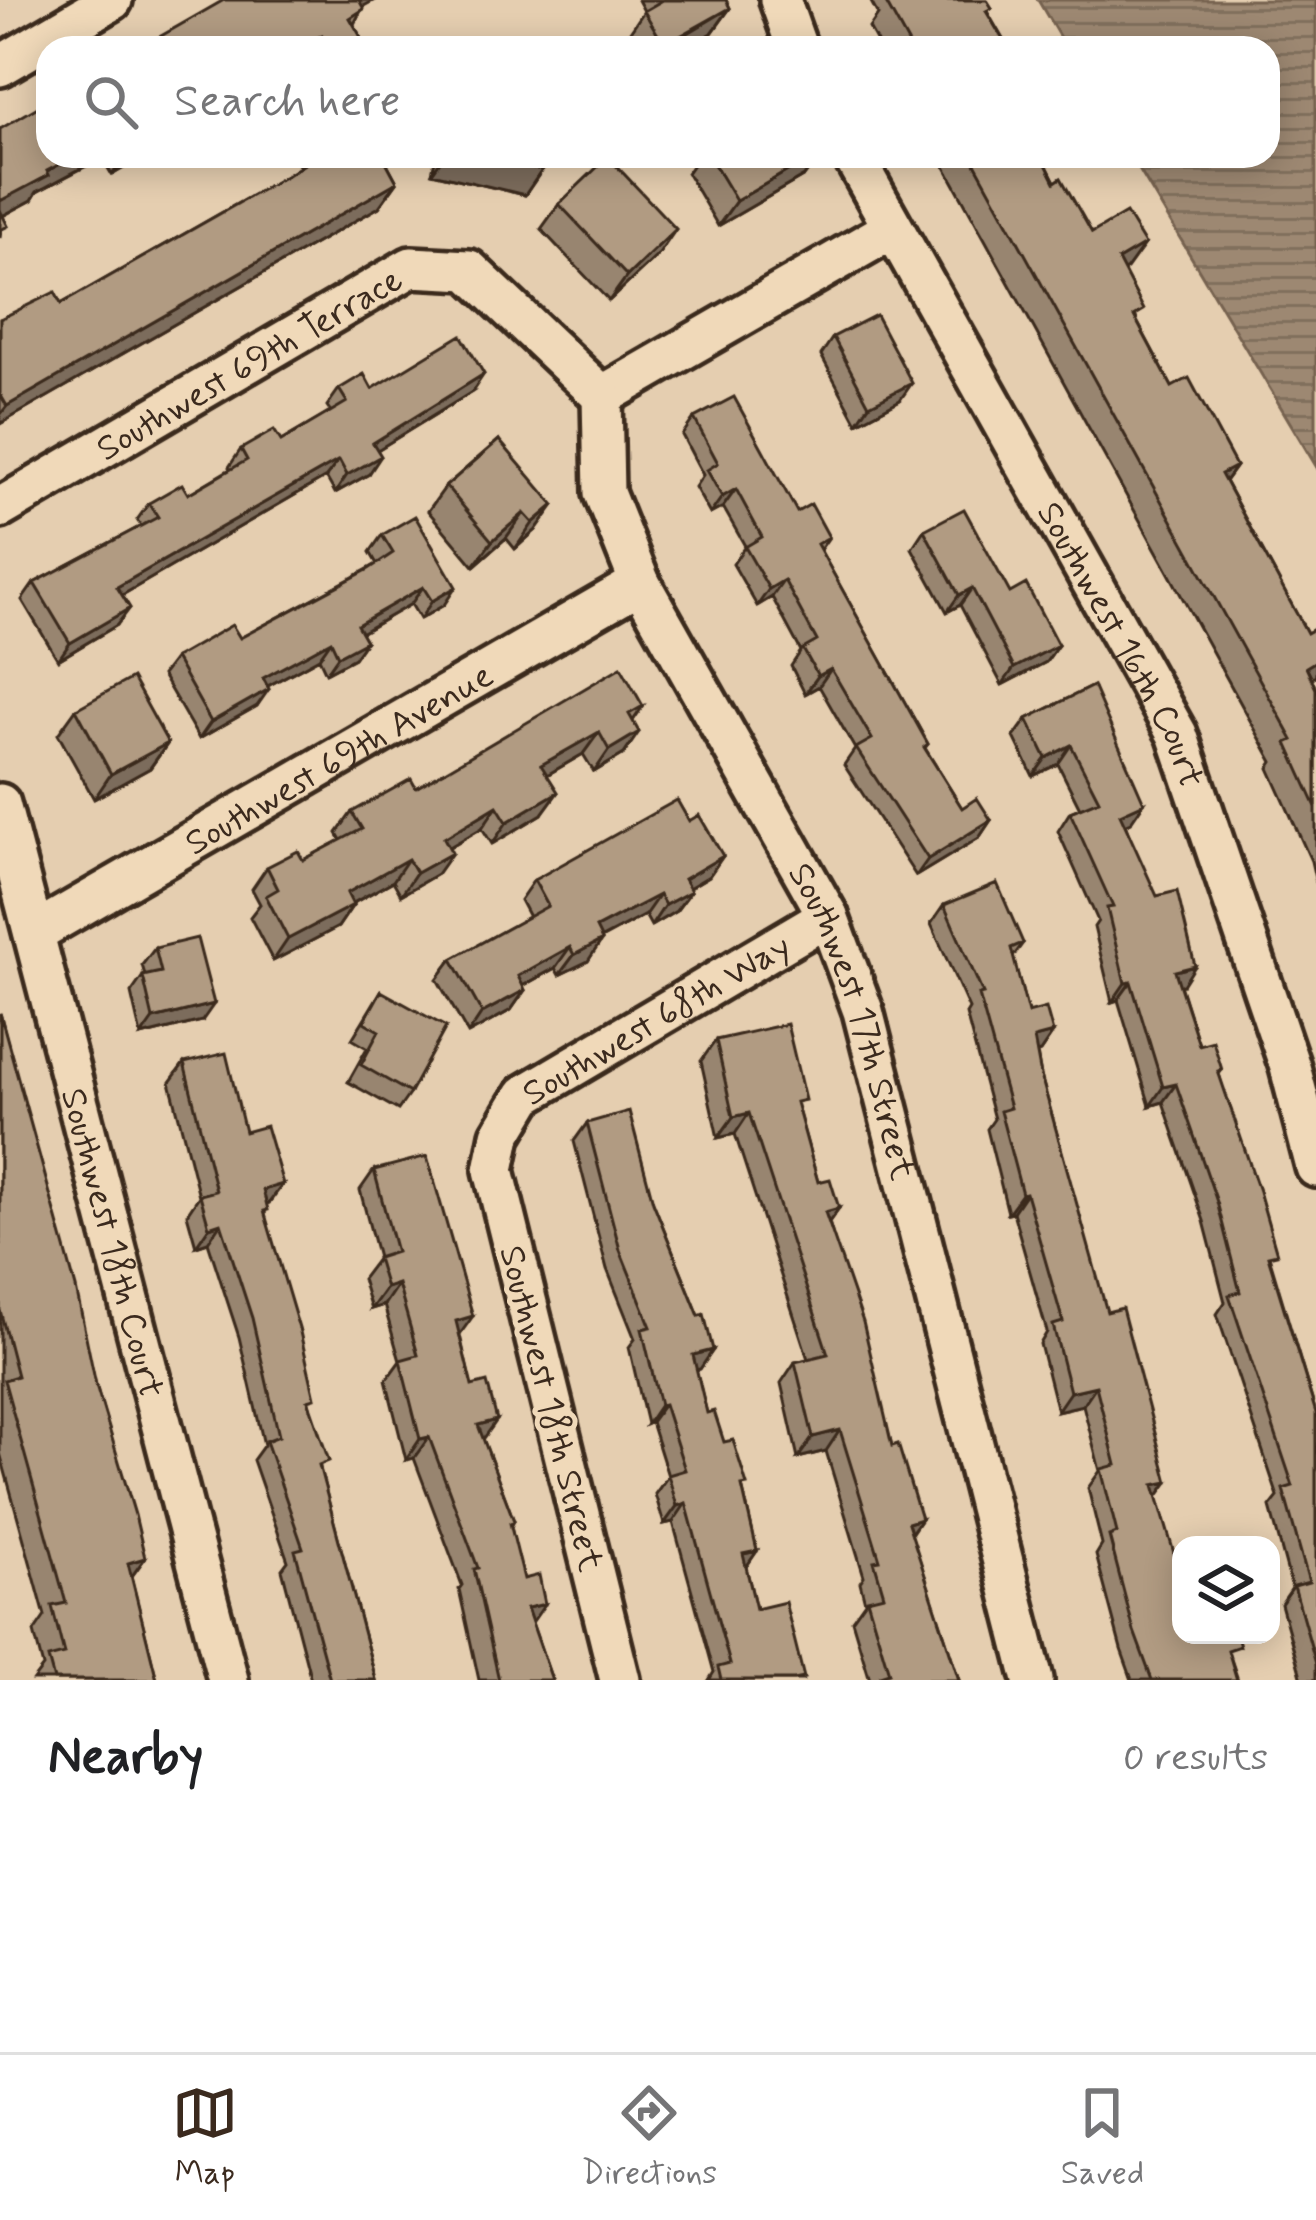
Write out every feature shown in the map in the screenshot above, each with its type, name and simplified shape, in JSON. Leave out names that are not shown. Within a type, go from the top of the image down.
[{"type":"street","points":[[51,36],[112,0]]},
{"type":"street","points":[[780,0],[793,36]]},
{"type":"street","points":[[0,66],[36,45]]},
{"type":"street","name":"Southwest 16th Court","points":[[860,168],[1177,734],[1303,1062],[1316,1167]]},
{"type":"street","points":[[602,396],[892,229]]},
{"type":"street","name":"Southwest 69th Terrace","points":[[0,508],[411,267],[469,270],[602,396]]},
{"type":"street","name":"Southwest 17th Street","points":[[602,396],[604,493],[640,583],[828,916],[863,1011],[1033,1680]]},
{"type":"street","name":"Southwest 69th Avenue","points":[[34,933],[640,583]]},
{"type":"street","name":"Southwest 18th Court","points":[[0,804],[228,1680]]},
{"type":"street","name":"Southwest 68th Way","points":[[501,1135],[525,1095],[828,916]]},
{"type":"street","name":"Southwest 18th Street","points":[[501,1135],[494,1170],[620,1680]]},
{"type":"shaded area","points":[[1038,0],[1316,0],[1316,466],[1138,168],[1280,168],[1280,36],[1059,36]]},
{"type":"building","points":[[224,0],[359,0],[364,9],[350,18],[360,36],[161,36]]},
{"type":"building","points":[[663,0],[726,0],[730,8],[680,36],[659,36],[644,11]]},
{"type":"building","points":[[987,0],[992,8],[986,11],[1001,36],[904,36],[886,3]]},
{"type":"building","points":[[36,108],[36,168],[53,168],[47,171],[49,175],[0,201],[0,129]]},
{"type":"building","points":[[298,168],[389,168],[397,182],[7,406],[0,394],[0,319],[55,292],[61,304]]},
{"type":"building","points":[[597,168],[618,168],[676,229],[627,276],[559,204]]},
{"type":"building","points":[[716,168],[792,168],[736,201]]},
{"type":"building","points":[[978,168],[1048,168],[1055,182],[1061,178],[1092,233],[1126,213],[1145,244],[1118,260],[1144,310],[1134,316],[1172,387],[1189,378],[1236,466],[1221,474],[1307,633],[1316,628],[1316,661],[1306,667],[1316,689],[1316,807],[1287,743],[1293,740]]},
{"type":"building","points":[[876,315],[912,383],[869,405],[833,337]]},
{"type":"building","points":[[461,335],[484,374],[373,443],[381,456],[347,475],[339,460],[117,587],[130,608],[70,643],[34,583],[158,517],[149,503],[182,484],[188,494],[247,460],[241,449],[274,430],[281,441],[347,402],[339,389],[364,374],[372,389]]},
{"type":"building","points":[[734,397],[797,512],[811,504],[829,537],[817,544],[928,744],[924,747],[962,808],[977,798],[991,820],[928,859],[856,748],[872,739],[831,669],[818,676],[803,649],[817,641],[784,580],[769,589],[745,547],[762,537],[736,489],[722,497],[707,470],[718,463],[694,418]]},
{"type":"building","points":[[499,440],[554,505],[533,523],[524,513],[492,541],[446,486]]},
{"type":"building","points":[[964,509],[1010,593],[1026,584],[1058,645],[1014,668],[972,588],[959,595],[924,530]]},
{"type":"building","points":[[415,516],[456,587],[432,601],[423,587],[357,625],[366,641],[338,656],[331,641],[263,678],[269,689],[211,722],[175,658],[232,625],[240,638],[369,569],[393,553],[382,535]]},
{"type":"building","points":[[621,667],[643,706],[629,714],[639,732],[609,750],[599,732],[541,765],[558,792],[507,822],[497,806],[444,838],[452,853],[416,873],[408,859],[347,893],[353,905],[288,939],[266,896],[278,889],[267,867],[298,851],[303,860],[362,829],[352,812],[411,779],[416,788]]},
{"type":"building","points":[[132,678],[168,743],[111,774],[76,709]]},
{"type":"building","points":[[1093,686],[1144,803],[1120,814],[1157,896],[1177,891],[1195,966],[1175,971],[1199,1045],[1213,1041],[1222,1070],[1218,1071],[1277,1254],[1268,1256],[1316,1413],[1316,1664],[1294,1586],[1309,1582],[1283,1489],[1293,1486],[1229,1295],[1240,1292],[1217,1202],[1176,1084],[1163,1087],[1131,982],[1125,983],[1107,908],[1113,907],[1070,812],[1099,800],[1071,745],[1046,758],[1027,719]]},
{"type":"building","points":[[677,800],[689,821],[699,815],[723,856],[684,879],[691,891],[665,905],[659,895],[596,928],[602,940],[574,955],[570,947],[518,976],[525,990],[482,1013],[452,959],[548,906],[534,880]]},
{"type":"building","points":[[997,883],[1023,943],[1011,948],[1028,1013],[1046,1008],[1053,1033],[1034,1038],[1041,1076],[1107,1312],[1122,1308],[1168,1482],[1154,1485],[1172,1546],[1172,1644],[1239,1644],[1228,1650],[1237,1680],[1152,1680],[1109,1536],[1117,1533],[1101,1469],[1116,1465],[1096,1386],[1070,1392],[1053,1325],[1063,1322],[1000,1111],[1010,1108],[979,995],[983,994],[944,905]]},
{"type":"building","points":[[197,938],[214,1004],[153,1019],[143,976],[161,972],[155,948]]},
{"type":"building","points":[[381,991],[446,1027],[410,1093],[361,1065],[379,1031],[364,1022]]},
{"type":"building","points":[[0,1013],[76,1288],[96,1385],[135,1515],[145,1558],[128,1563],[157,1680],[54,1680],[48,1658],[64,1654],[52,1606],[66,1603],[4,1380],[17,1376],[0,1310]]},
{"type":"building","points":[[787,1024],[805,1100],[796,1102],[818,1182],[830,1179],[839,1208],[825,1212],[863,1322],[892,1446],[898,1444],[921,1519],[908,1523],[959,1680],[881,1680],[880,1676],[889,1673],[867,1599],[884,1595],[874,1561],[880,1560],[840,1430],[813,1437],[795,1362],[828,1354],[749,1113],[733,1117],[716,1040]]},
{"type":"building","points":[[226,1053],[245,1132],[266,1126],[283,1184],[263,1190],[268,1210],[264,1211],[300,1332],[315,1398],[308,1400],[329,1461],[319,1465],[376,1680],[330,1680],[295,1550],[303,1548],[266,1441],[279,1436],[252,1318],[221,1223],[209,1227],[200,1195],[216,1191],[184,1063]]},
{"type":"building","points":[[629,1111],[653,1202],[699,1316],[704,1314],[713,1350],[693,1355],[707,1413],[714,1411],[724,1442],[733,1440],[747,1485],[742,1486],[757,1551],[743,1554],[756,1609],[785,1602],[804,1678],[721,1680],[718,1667],[730,1664],[686,1503],[677,1506],[668,1475],[685,1470],[664,1404],[660,1405],[642,1329],[651,1327],[620,1250],[587,1123]]},
{"type":"building","points":[[427,1156],[473,1316],[456,1321],[472,1386],[487,1382],[497,1420],[478,1425],[514,1521],[510,1523],[524,1579],[539,1575],[545,1604],[527,1608],[552,1680],[499,1680],[474,1569],[478,1568],[429,1437],[420,1439],[400,1360],[418,1355],[398,1284],[386,1288],[377,1258],[396,1252],[374,1170]]}]
